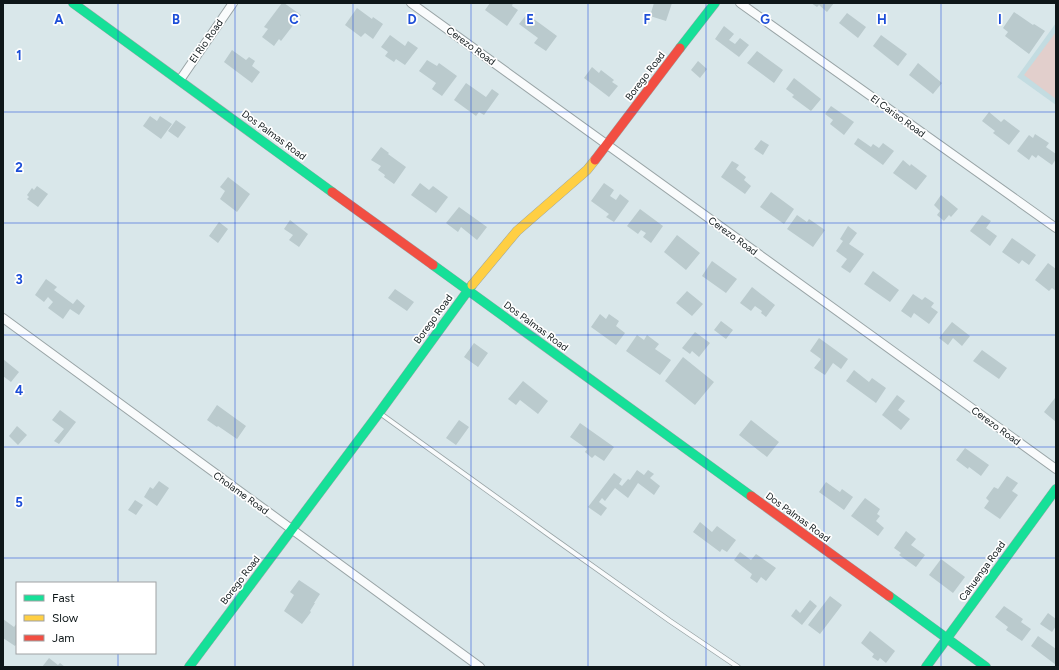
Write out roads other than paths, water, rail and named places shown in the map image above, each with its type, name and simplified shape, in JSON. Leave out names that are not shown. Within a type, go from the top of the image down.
[{"type":"street","name":"Dos Palmas Road","points":[[73,3],[986,667]]},
{"type":"street","name":"El Rio Road","points":[[180,80],[233,3]]},
{"type":"street","name":"Cerezo Road","points":[[411,3],[1056,469]]},
{"type":"street","name":"Borego Road","points":[[189,667],[379,412],[467,290],[517,231],[587,170],[715,3]]},
{"type":"street","name":"El Cariso Road","points":[[740,3],[1056,228]]},
{"type":"street","name":"Cholame Road","points":[[3,318],[480,667]]},
{"type":"street","name":"Cahuenga Road","points":[[926,667],[1056,489]]},
{"type":"lane","points":[[379,412],[670,621],[738,667]]}]
